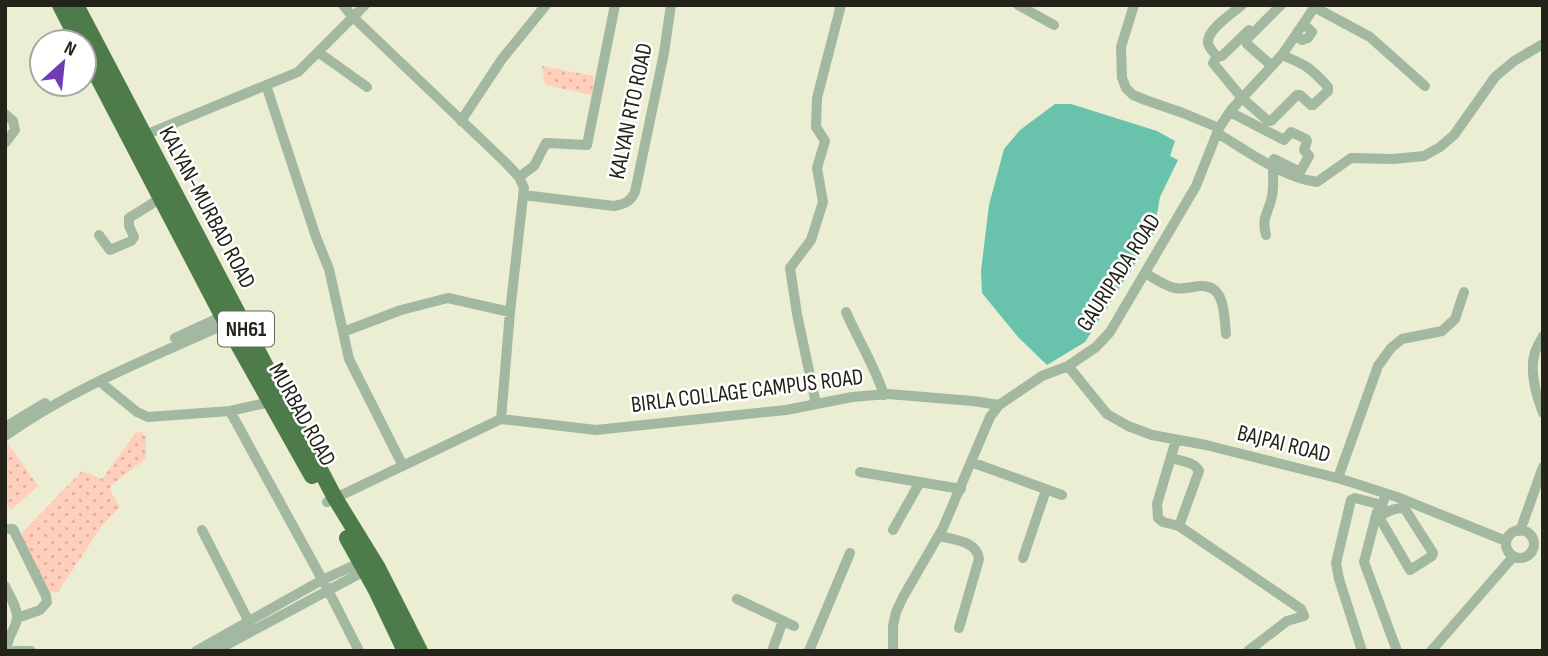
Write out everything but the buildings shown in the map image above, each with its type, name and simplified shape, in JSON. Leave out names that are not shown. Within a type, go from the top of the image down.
[{"type":"highway","points":[[60,5],[72,28]]},
{"type":"highway","name":"KALYAN-MURBAD ROAD","points":[[76,5],[138,138],[231,317],[331,500],[420,651]]},
{"type":"highway","name":"MURBAD ROAD","points":[[98,74],[138,138],[161,198],[231,317],[270,402],[331,500]]},
{"type":"highway","name":"NH61","points":[[368,564],[405,651]]},
{"type":"street","points":[[331,500],[500,419],[524,188],[519,177],[343,5]]},
{"type":"street","points":[[138,138],[298,72],[365,5]]},
{"type":"street","points":[[461,121],[502,59],[546,5]]},
{"type":"street","points":[[519,177],[534,166],[546,143],[587,145],[615,5]]},
{"type":"street","name":"KALYAN RTO ROAD","points":[[523,195],[614,206],[625,204],[632,199],[664,53],[671,5]]},
{"type":"street","points":[[816,404],[790,268],[811,240],[823,202],[817,168],[825,141],[816,127],[817,98],[841,5]]},
{"type":"street","points":[[1018,5],[1054,25]]},
{"type":"street","points":[[1134,5],[1121,47],[1122,78],[1126,88],[1133,94],[1183,113],[1218,131],[1304,180],[1317,182],[1351,158],[1393,159],[1424,156],[1440,147],[1454,135],[1496,77],[1514,61],[1543,44]]},
{"type":"street","points":[[1217,57],[1209,46],[1210,34],[1242,5]]},
{"type":"street","points":[[1267,5],[1269,11],[1213,63],[1242,99],[1271,121],[1297,94],[1313,105],[1328,91],[1306,65],[1282,55]]},
{"type":"street","points":[[1272,66],[1247,44],[1247,39],[1281,5]]},
{"type":"street","points":[[1313,7],[1370,37],[1425,86]]},
{"type":"street","name":"GAURIPADA ROAD","points":[[893,651],[896,612],[939,536],[990,417],[999,405],[1042,376],[1069,366],[1096,347],[1110,332],[1196,186],[1218,131],[1230,112],[1282,55],[1313,7]]},
{"type":"street","points":[[318,52],[367,87]]},
{"type":"street","points":[[266,85],[329,269],[349,359],[403,466]]},
{"type":"street","points":[[1230,112],[1284,140],[1292,132],[1306,139],[1304,150],[1309,156],[1300,172],[1273,163]]},
{"type":"street","points":[[5,114],[15,126],[5,143]]},
{"type":"street","points":[[1266,235],[1264,218],[1273,192],[1273,163]]},
{"type":"street","points":[[99,234],[110,250],[131,241],[134,237],[129,218],[161,198]]},
{"type":"street","points":[[1145,273],[1176,288],[1204,286],[1219,294],[1226,334]]},
{"type":"street","points":[[1338,478],[1377,366],[1391,348],[1402,340],[1442,331],[1455,318],[1464,292]]},
{"type":"street","points":[[343,332],[401,310],[448,298],[510,312]]},
{"type":"street","points":[[845,312],[879,377],[884,395]]},
{"type":"street","points":[[5,436],[66,397],[231,317]]},
{"type":"street","points":[[5,426],[88,378],[231,317]]},
{"type":"street","points":[[1543,336],[1535,351],[1533,366],[1543,413]]},
{"type":"street","name":"BAJPAI ROAD","points":[[1069,366],[1107,414],[1128,426],[1152,435],[1206,445],[1338,478],[1506,541]]},
{"type":"street","points":[[99,381],[137,412],[148,417],[230,411],[270,402]]},
{"type":"street","name":"BIRLA COLLAGE CAMPUS ROAD","points":[[500,419],[596,430],[786,410],[852,397],[884,395],[911,395],[999,405]]},
{"type":"street","points":[[230,411],[359,651]]},
{"type":"street","points":[[1176,440],[1157,505],[1158,518],[1179,526],[1301,609],[1304,616],[1287,621],[1248,651]]},
{"type":"street","points":[[1171,458],[1194,464],[1199,471],[1179,526]]},
{"type":"street","points":[[971,463],[1062,495]]},
{"type":"street","points":[[1520,531],[1543,467]]},
{"type":"street","points":[[860,472],[961,489]]},
{"type":"street","points":[[893,530],[920,482]]},
{"type":"street","points":[[1023,558],[1046,489]]},
{"type":"street","points":[[1386,494],[1364,562],[1397,651]]},
{"type":"street","points":[[1362,651],[1336,563],[1350,500],[1355,498],[1378,513],[1408,568],[1413,569],[1433,553],[1405,509],[1398,507],[1378,513]]},
{"type":"street","points":[[5,529],[13,529],[47,602],[40,610],[17,618]]},
{"type":"street","points":[[201,530],[251,625]]},
{"type":"street","points":[[1535,550],[1521,558],[1513,556],[1507,550],[1506,541],[1511,533],[1520,531],[1529,534],[1535,550],[1543,558]]},
{"type":"street","points":[[939,536],[971,545],[978,553],[979,559],[959,628]]},
{"type":"street","points":[[809,651],[850,553]]},
{"type":"street","points":[[1431,651],[1513,556]]},
{"type":"street","points":[[195,651],[368,564]]},
{"type":"street","points":[[5,586],[17,618],[6,642],[7,651]]},
{"type":"street","points":[[737,599],[794,626]]},
{"type":"street","points":[[772,651],[783,621]]},
{"type":"street","points":[[215,651],[251,625]]},
{"type":"street","points":[[15,651],[31,651]]},
{"type":"shaded area","points":[[542,66],[594,76],[592,95],[545,85]]},
{"type":"shaded area","points":[[136,432],[142,432],[146,437],[145,459],[112,485],[110,490],[120,507],[101,527],[58,592],[47,593],[21,541],[23,532],[82,471],[102,479]]},
{"type":"shaded area","points":[[7,442],[38,486],[11,510],[5,502]]},
{"type":"water","points":[[1055,104],[1071,104],[1157,131],[1175,141],[1170,156],[1178,160],[1160,197],[1153,236],[1085,342],[1047,365],[1018,337],[982,293],[981,271],[989,205],[1004,149],[1020,130]]}]
